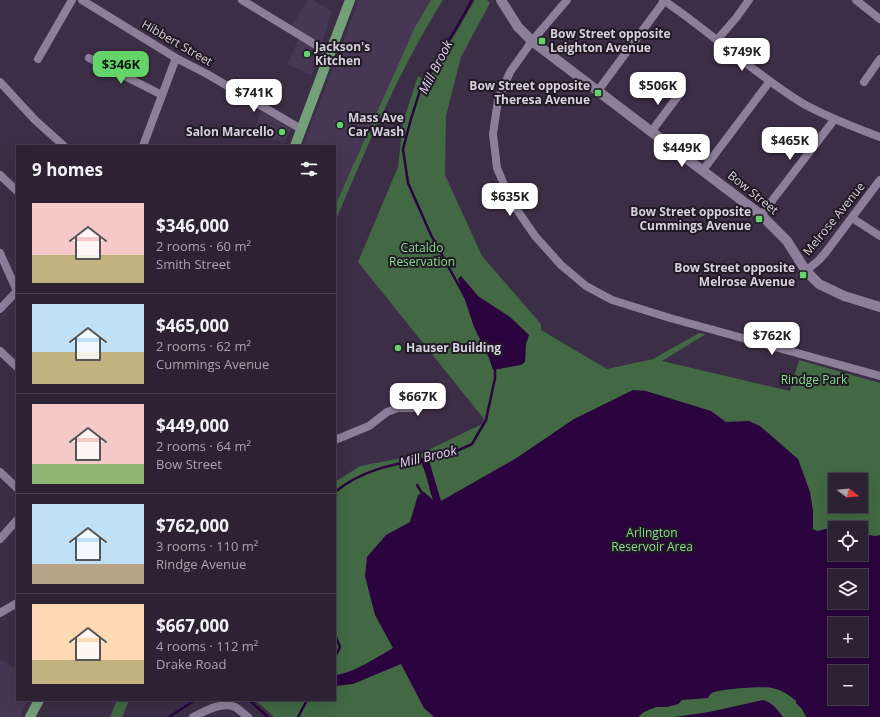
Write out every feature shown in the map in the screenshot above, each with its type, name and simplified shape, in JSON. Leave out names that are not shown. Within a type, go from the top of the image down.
[{"type":"main road","points":[[295,145],[350,0]]},
{"type":"main road","points":[[30,717],[38,701]]},
{"type":"street","points":[[38,60],[72,0]]},
{"type":"street","name":"Hibbert Street","points":[[82,0],[176,58],[207,74],[301,129]]},
{"type":"street","points":[[242,0],[329,53]]},
{"type":"street","name":"Bow Street","points":[[501,0],[518,27],[532,41],[597,92],[761,215],[787,241],[806,270],[819,284],[844,296],[880,306]]},
{"type":"street","points":[[567,0],[532,41],[510,72],[498,100],[492,134],[496,166],[511,201],[535,236],[561,265],[586,286],[612,300],[670,318],[880,376]]},
{"type":"street","points":[[597,92],[664,0],[770,81],[802,103],[834,120],[880,137]]},
{"type":"street","points":[[717,40],[749,0]]},
{"type":"street","points":[[856,0],[880,19]]},
{"type":"street","points":[[89,58],[162,95]]},
{"type":"street","points":[[143,145],[176,58]]},
{"type":"street","points":[[864,82],[880,59]]},
{"type":"street","points":[[703,170],[770,81]]},
{"type":"street","points":[[0,82],[34,120],[63,145]]},
{"type":"street","points":[[651,132],[681,92]]},
{"type":"street","points":[[761,215],[834,120]]},
{"type":"street","points":[[0,175],[16,190]]},
{"type":"street","name":"Melrose Avenue","points":[[806,270],[820,260],[880,180]]},
{"type":"street","points":[[852,218],[880,236]]},
{"type":"street","points":[[0,253],[16,289]]},
{"type":"street","points":[[0,309],[16,292]]},
{"type":"street","points":[[0,351],[16,366]]},
{"type":"street","points":[[336,440],[369,426],[384,414],[394,409],[412,408],[418,406],[439,387]]},
{"type":"street","points":[[0,472],[16,487]]},
{"type":"street","points":[[0,540],[16,521]]},
{"type":"street","points":[[0,613],[16,604]]},
{"type":"street","points":[[193,717],[215,707],[225,706],[235,707],[248,717]]},
{"type":"shaded area","points":[[308,0],[313,0],[331,11],[322,45],[292,25]]},
{"type":"shaded area","points":[[359,0],[431,0],[415,27],[336,204],[336,145],[303,145]]},
{"type":"shaded area","points":[[299,38],[320,52],[311,75],[287,64]]},
{"type":"shaded area","points":[[261,111],[291,128],[285,143],[253,134]]},
{"type":"shaded area","points":[[461,276],[478,296],[510,317],[529,335],[526,344],[525,362],[521,365],[493,370],[474,327],[458,279]]},
{"type":"shaded area","name":"Arlington Reservoir Area","points":[[633,390],[646,391],[711,411],[726,422],[749,421],[760,426],[798,459],[810,492],[813,511],[813,529],[817,531],[828,528],[828,561],[868,561],[868,535],[880,535],[880,717],[806,717],[796,701],[782,691],[767,687],[760,687],[732,689],[711,693],[708,698],[682,700],[678,704],[667,707],[656,707],[644,712],[638,717],[434,717],[424,708],[401,664],[353,684],[336,686],[336,675],[357,668],[393,648],[375,615],[365,576],[367,557],[386,535],[410,522],[418,495],[424,492],[433,500],[426,474],[419,459],[428,457],[441,501],[515,459],[574,419]]},
{"type":"shaded area","points":[[1,660],[16,668],[16,701],[28,701],[20,717],[0,717]]},
{"type":"shaded area","points":[[763,700],[777,709],[783,717],[675,717],[709,712]]},
{"type":"green space","points":[[431,0],[443,0],[412,54],[384,109],[336,220],[336,204],[415,27]]},
{"type":"green space","name":"Arlington Reservoir Area","points":[[475,0],[487,0],[490,3],[461,57],[446,116],[445,175],[482,256],[541,324],[541,330],[607,369],[653,359],[699,333],[706,334],[662,361],[790,391],[799,360],[880,383],[880,717],[274,717],[256,701],[336,701],[336,481],[360,466],[418,455],[482,424],[484,419],[358,262],[398,167],[403,122],[418,76],[427,82]]},
{"type":"green space","points":[[117,701],[129,701],[122,717],[110,717]]},
{"type":"waterway","name":"Mill Brook","points":[[465,297],[431,235],[408,183],[403,149],[422,84],[472,0]]},
{"type":"waterway","name":"Mill Brook","points":[[425,458],[450,454],[472,444],[486,420],[495,378],[495,367]]},
{"type":"waterway","name":"Mill Brook","points":[[336,491],[365,474],[421,459]]},
{"type":"waterway","points":[[417,485],[422,493]]},
{"type":"waterway","name":"Mill Brook","points":[[336,637],[340,647],[336,655]]},
{"type":"waterway","name":"Mill Brook","points":[[169,717],[193,701]]},
{"type":"waterway","name":"Mill Brook","points":[[250,701],[268,717]]},
{"type":"waterway","name":"Mill Brook","points":[[298,717],[306,701]]},
{"type":"place","name":"Bow Street opposite Leighton Avenue","points":[[542,41]]},
{"type":"place","name":"Jackson's Kitchen","points":[[307,54]]},
{"type":"place","name":"Bow Street opposite Theresa Avenue","points":[[598,93]]},
{"type":"place","name":"Mass Ave Car Wash","points":[[340,125]]},
{"type":"place","name":"Salon Marcello","points":[[282,132]]},
{"type":"place","name":"Bow Street opposite Cummings Avenue","points":[[759,219]]},
{"type":"place","name":"Bow Street opposite Melrose Avenue","points":[[803,275]]},
{"type":"place","name":"Hauser Building","points":[[398,348]]},
{"type":"park label","name":"Cataldo Reservation","points":[[422,255]]},
{"type":"park label","name":"Rindge Park","points":[[814,380]]}]
